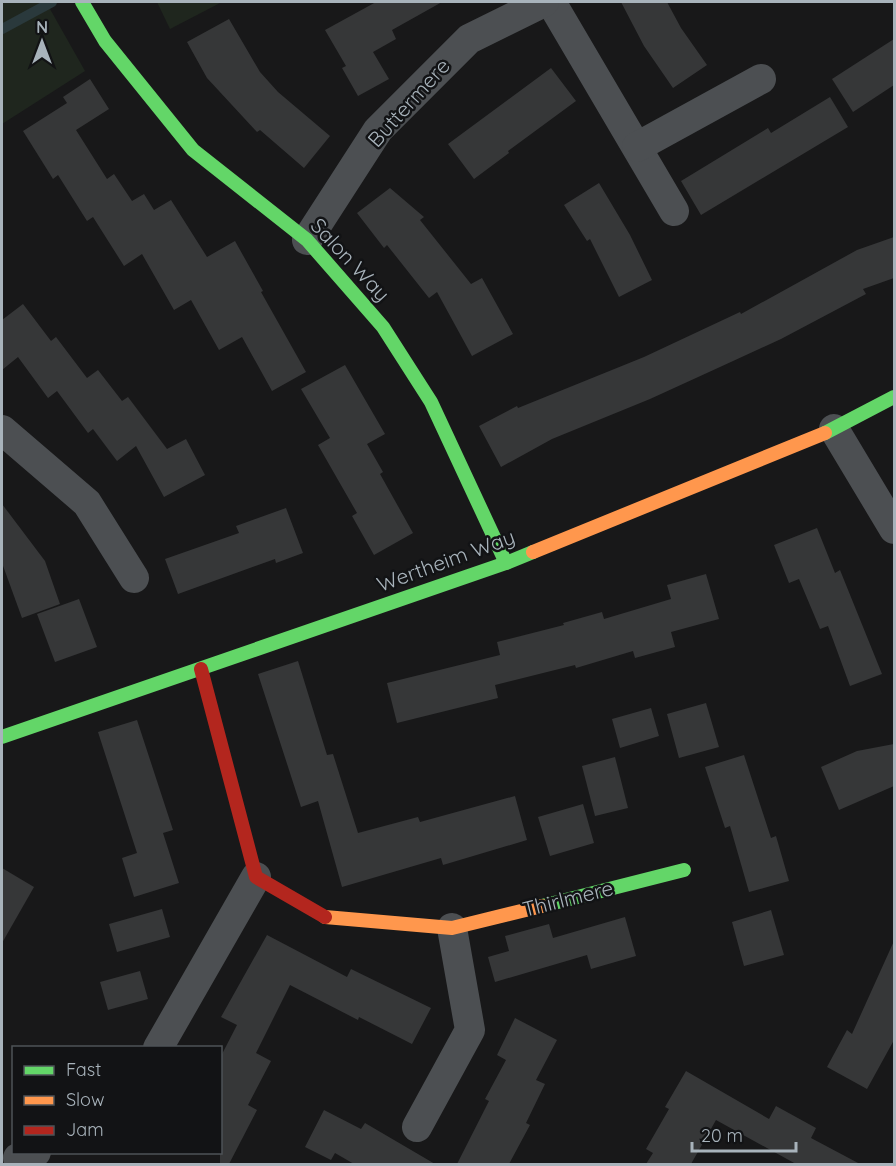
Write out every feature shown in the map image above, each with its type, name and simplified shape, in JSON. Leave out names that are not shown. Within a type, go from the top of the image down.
[{"type":"street","name":"Salon Way","points":[[82,2],[105,41],[193,150],[307,240],[382,327],[431,402],[506,563]]},
{"type":"street","name":"Buttermere","points":[[307,240],[378,130],[469,39],[544,2]]},
{"type":"street","points":[[551,2],[674,210]]},
{"type":"street","points":[[637,147],[761,79]]},
{"type":"street","name":"Wertheim Way","points":[[2,737],[506,563],[834,429],[894,397]]},
{"type":"street","points":[[834,429],[894,529]]},
{"type":"street","points":[[2,430],[87,502],[134,578]]},
{"type":"street","points":[[159,1046],[256,877],[201,669]]},
{"type":"street","name":"Thirlmere","points":[[256,877],[325,917],[452,928],[684,870]]},
{"type":"street","points":[[417,1127],[470,1030],[452,928]]},
{"type":"shaded area","points":[[2,2],[46,2],[85,71],[2,124]]},
{"type":"shaded area","points":[[157,2],[222,2],[170,29]]},
{"type":"building","points":[[376,2],[442,2],[392,30],[396,39],[373,52],[389,79],[358,96],[342,68],[346,66],[325,30]]},
{"type":"building","points":[[621,2],[667,2],[681,28],[707,65],[673,88],[644,46]]},
{"type":"building","points":[[229,19],[260,72],[278,92],[330,136],[304,168],[260,130],[257,132],[207,78],[187,42]]},
{"type":"building","points":[[894,39],[894,85],[853,112],[832,79]]},
{"type":"building","points":[[551,68],[576,101],[474,179],[448,144]]},
{"type":"building","points":[[90,79],[109,109],[76,130],[107,179],[114,174],[132,201],[144,194],[154,210],[171,200],[207,257],[235,241],[306,372],[272,391],[242,337],[219,350],[191,300],[174,310],[142,254],[124,266],[93,217],[87,221],[58,175],[53,179],[23,131],[67,103],[63,97]]},
{"type":"building","points":[[830,97],[848,127],[701,215],[681,181],[768,128],[771,133]]},
{"type":"building","points":[[599,183],[630,235],[652,280],[619,297],[590,239],[587,241],[564,205]]},
{"type":"building","points":[[390,188],[424,217],[420,220],[471,284],[482,278],[513,334],[472,356],[437,292],[429,298],[387,245],[384,248],[357,213]]},
{"type":"building","points":[[894,237],[894,278],[863,289],[866,294],[781,339],[650,399],[552,439],[501,467],[479,426],[517,406],[518,408],[644,357],[740,312],[741,314],[857,250]]},
{"type":"building","points":[[23,304],[51,341],[56,337],[87,378],[98,370],[122,401],[128,397],[167,449],[186,439],[205,475],[164,497],[136,446],[117,461],[93,429],[88,433],[57,391],[48,398],[18,357],[2,370],[2,320]]},
{"type":"building","points":[[345,365],[385,434],[367,444],[383,472],[380,474],[413,533],[374,555],[352,516],[357,513],[318,445],[330,438],[301,389]]},
{"type":"building","points":[[2,504],[45,561],[60,604],[22,618],[2,563]]},
{"type":"building","points":[[286,508],[303,553],[276,563],[275,559],[178,594],[165,559],[239,533],[236,526]]},
{"type":"building","points":[[817,528],[835,573],[840,570],[882,674],[850,686],[828,626],[820,629],[799,579],[789,583],[774,545]]},
{"type":"building","points":[[706,574],[719,619],[671,632],[675,647],[635,658],[633,651],[576,668],[575,665],[495,685],[498,698],[397,723],[387,683],[500,655],[497,642],[564,625],[563,623],[602,612],[604,619],[671,599],[667,585]]},
{"type":"building","points":[[79,599],[97,647],[55,662],[37,614]]},
{"type":"building","points":[[298,661],[327,755],[333,754],[358,833],[418,817],[420,822],[515,796],[527,840],[443,865],[441,858],[342,887],[318,801],[301,807],[258,674]]},
{"type":"building","points":[[706,703],[719,747],[679,758],[667,714]]},
{"type":"building","points":[[651,708],[659,736],[620,748],[612,719]]},
{"type":"building","points":[[137,720],[173,830],[163,833],[179,883],[134,897],[122,858],[137,853],[98,732]]},
{"type":"building","points":[[894,744],[894,786],[839,810],[821,767],[857,751]]},
{"type":"building","points":[[744,755],[771,838],[776,836],[789,881],[749,892],[730,826],[725,828],[705,767]]},
{"type":"building","points":[[615,757],[628,808],[595,816],[582,766]]},
{"type":"building","points":[[583,804],[594,843],[550,856],[538,817]]},
{"type":"building","points":[[2,868],[34,887],[2,943]]},
{"type":"building","points":[[162,909],[170,937],[117,952],[109,924]]},
{"type":"building","points":[[771,910],[784,955],[744,966],[732,922]]},
{"type":"building","points":[[625,917],[636,956],[591,969],[587,955],[495,982],[488,957],[509,951],[505,936],[549,924],[553,938]]},
{"type":"building","points":[[267,935],[347,977],[351,969],[431,1008],[412,1044],[359,1017],[358,1020],[290,985],[256,1053],[271,1061],[248,1105],[257,1110],[229,1164],[220,1164],[220,1154],[222,1154],[222,1054],[237,1025],[221,1017]]},
{"type":"building","points":[[894,941],[894,1040],[867,1089],[827,1067],[847,1030],[852,1034]]},
{"type":"building","points":[[140,971],[148,999],[108,1010],[100,982]]},
{"type":"building","points":[[515,1018],[557,1040],[536,1080],[545,1084],[526,1123],[530,1125],[509,1164],[457,1164],[489,1101],[485,1099],[506,1060],[497,1055]]},
{"type":"building","points":[[686,1071],[769,1119],[776,1106],[816,1128],[811,1138],[860,1164],[796,1164],[716,1120],[691,1164],[646,1164],[653,1153],[646,1149],[669,1109],[665,1107]]},
{"type":"building","points":[[324,1110],[361,1129],[365,1123],[435,1164],[354,1164],[335,1153],[331,1160],[305,1147]]},
{"type":"waterway","points":[[2,29],[52,2]]},
{"type":"traffic: fast","points":[[82,2],[105,41],[193,150],[307,240],[383,327],[431,402],[506,563]]},
{"type":"traffic: fast","points":[[825,433],[894,397]]},
{"type":"traffic: fast","points":[[2,737],[533,552]]},
{"type":"traffic: fast","points":[[542,906],[684,870]]},
{"type":"traffic: slow","points":[[533,552],[825,433]]},
{"type":"traffic: slow","points":[[325,917],[452,928],[542,906]]},
{"type":"traffic: jam","points":[[201,669],[256,877],[325,917]]}]
